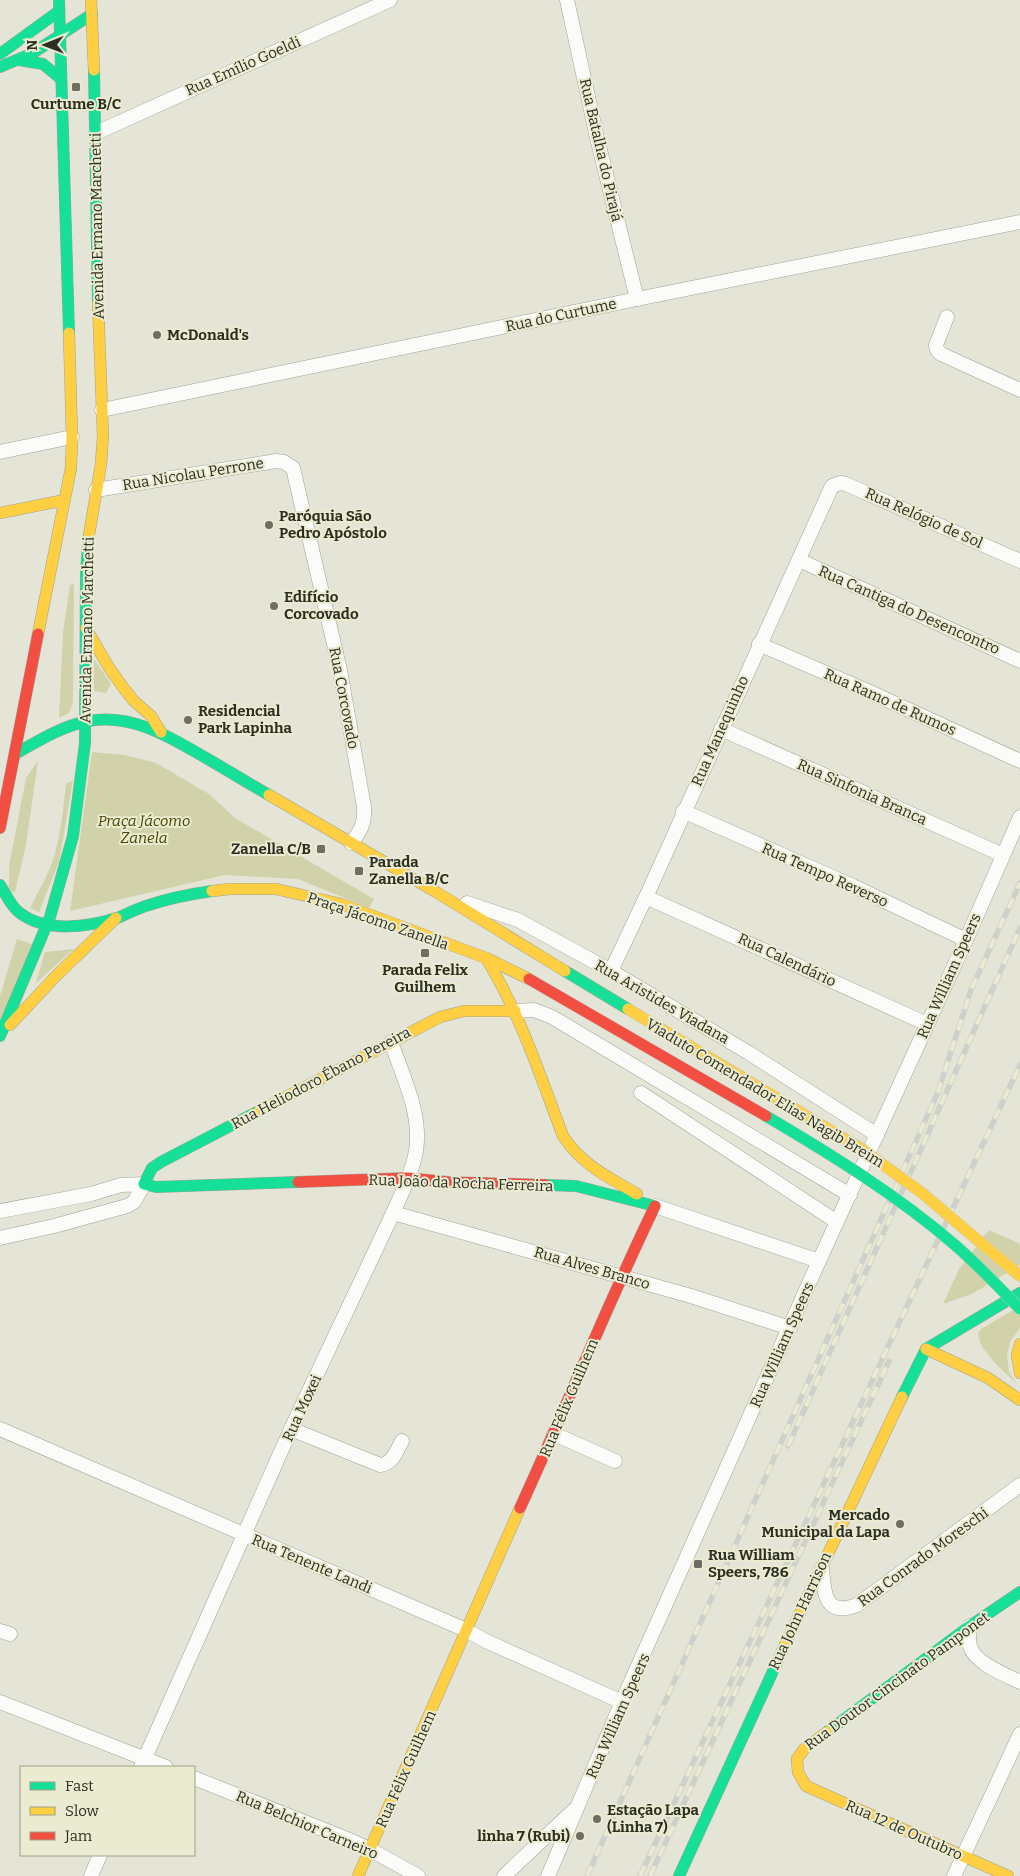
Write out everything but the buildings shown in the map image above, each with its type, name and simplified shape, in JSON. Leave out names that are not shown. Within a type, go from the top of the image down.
[{"type":"main road","name":"Avenida Ermano Marchetti","points":[[0,1037],[46,925],[62,879],[73,836],[85,743],[86,571],[102,446],[97,277],[96,133],[91,0]]},
{"type":"main road","name":"Avenida Ermano Marchetti","points":[[0,828],[71,468],[72,437],[59,6]]},
{"type":"main road","points":[[0,54],[59,6]]},
{"type":"main road","points":[[0,67],[38,50],[92,14]]},
{"type":"main road","points":[[19,60],[44,63],[60,79]]},
{"type":"main road","points":[[0,513],[65,500]]},
{"type":"main road","points":[[85,625],[108,666],[122,686],[133,700],[151,716],[161,732]]},
{"type":"main road","points":[[15,754],[52,734],[85,722],[117,721],[161,732],[436,892]]},
{"type":"main road","points":[[0,885],[10,902],[20,913],[46,925]]},
{"type":"main road","name":"Praça Jácomo Zanella","points":[[46,925],[62,927],[116,918],[147,905],[188,894],[230,889],[276,889],[341,904],[486,958],[529,979]]},
{"type":"main road","name":"Viaduto Comendador Elias Nagib Breim","points":[[436,892],[522,946],[863,1150],[929,1199],[1020,1276]]},
{"type":"main road","points":[[0,1037],[56,976],[116,918]]},
{"type":"main road","points":[[486,958],[498,976],[515,1011],[562,1136],[570,1149],[585,1164],[655,1206]]},
{"type":"main road","name":"Viaduto Comendador Elias Nagib Breim","points":[[529,979],[801,1136],[867,1179],[913,1211],[979,1266],[1020,1309]]},
{"type":"main road","name":"Rua Heliodoro Ébano Pereira","points":[[144,1184],[152,1168],[161,1162],[423,1024],[450,1014],[472,1011],[515,1011]]},
{"type":"main road","name":"Rua João da Rocha Ferreira","points":[[144,1184],[156,1187],[408,1178],[447,1182],[576,1186],[655,1206]]},
{"type":"main road","name":"Rua Félix Guilhem","points":[[358,1876],[554,1434],[621,1276],[655,1206]]},
{"type":"main road","points":[[926,1349],[1020,1293]]},
{"type":"main road","points":[[1020,1344],[1017,1355],[1020,1373]]},
{"type":"main road","points":[[926,1349],[988,1378],[1020,1400]]},
{"type":"main road","name":"Rua John Harrison","points":[[679,1876],[822,1565],[914,1369],[926,1349]]},
{"type":"main road","name":"Rua Doutor Cincinato Pamponet","points":[[801,1781],[796,1767],[798,1755],[970,1626],[1020,1592]]},
{"type":"main road","name":"Rua 12 de Outubro","points":[[801,1781],[806,1786],[1008,1876]]},
{"type":"street","name":"Rua Emílio Goeldi","points":[[96,133],[390,0]]},
{"type":"street","name":"Rua Batalha do Pirajá","points":[[567,0],[597,138],[637,299]]},
{"type":"street","name":"Rua do Curtume","points":[[102,410],[1020,222]]},
{"type":"street","points":[[947,317],[936,345],[937,350],[941,354],[1020,390]]},
{"type":"street","points":[[0,452],[72,437]]},
{"type":"street","name":"Rua Nicolau Perrone","points":[[96,490],[276,461],[289,464]]},
{"type":"street","name":"Rua Corcovado","points":[[289,464],[293,468],[340,670],[364,807],[362,829],[351,843]]},
{"type":"street","name":"Rua Relógio de Sol","points":[[829,490],[835,484],[846,484],[1020,561]]},
{"type":"street","name":"Rua Manequinho","points":[[611,971],[799,560],[829,490]]},
{"type":"street","name":"Rua Cantiga do Desencontro","points":[[799,560],[1020,661]]},
{"type":"street","name":"Rua Ramo de Rumos","points":[[759,644],[872,693],[1020,761]]},
{"type":"street","name":"Rua Sinfonia Branca","points":[[721,729],[1003,855]]},
{"type":"street","name":"Rua Tempo Reverso","points":[[683,811],[853,886],[966,940]]},
{"type":"street","name":"Rua William Speers","points":[[548,1876],[622,1702],[819,1261],[966,940],[1020,816]]},
{"type":"street","name":"Rua Aristides Viadana","points":[[436,892],[518,920],[611,971],[749,1053],[876,1135]]},
{"type":"street","name":"Rua Calendário","points":[[646,897],[927,1024]]},
{"type":"street","points":[[515,1011],[534,1010],[552,1017],[850,1194]]},
{"type":"street","name":"Rua Moxei","points":[[143,1763],[291,1429],[394,1213],[408,1178],[416,1152],[417,1126],[412,1102],[391,1042]]},
{"type":"street","points":[[641,1093],[837,1222]]},
{"type":"street","points":[[0,1211],[91,1194],[122,1185],[144,1184]]},
{"type":"street","name":"Rua Heliodoro Ébano Pereira","points":[[0,1238],[54,1226],[127,1206],[134,1202],[144,1184]]},
{"type":"street","points":[[655,1206],[819,1261]]},
{"type":"street","name":"Rua Alves Branco","points":[[394,1213],[691,1296],[790,1328]]},
{"type":"street","name":"Rua Tenente Landi","points":[[0,1429],[466,1630],[486,1641],[622,1702]]},
{"type":"street","points":[[291,1429],[380,1465],[387,1464],[391,1460],[402,1440]]},
{"type":"street","points":[[554,1434],[615,1461]]},
{"type":"street","name":"Rua Conrado Moreschi","points":[[822,1565],[824,1594],[829,1602],[841,1608],[857,1605],[1020,1485]]},
{"type":"street","points":[[970,1626],[969,1645],[972,1652],[991,1668],[1020,1682]]},
{"type":"street","points":[[0,1702],[143,1763],[160,1766]]},
{"type":"street","points":[[954,1876],[1020,1734]]},
{"type":"street","name":"Rua Belchior Carneiro","points":[[195,1778],[371,1850],[418,1876]]},
{"type":"street","points":[[504,1876],[578,1806]]},
{"type":"street","points":[[90,1876],[100,1856]]},
{"type":"green space","points":[[74,584],[73,702],[69,713],[59,718],[63,633],[70,585]]},
{"type":"green space","points":[[94,659],[111,684],[106,693],[94,691]]},
{"type":"green space","name":"Praça Jácomo Zanela","points":[[92,752],[125,755],[156,763],[209,794],[235,818],[374,899],[369,908],[298,879],[225,875],[70,911]]},
{"type":"green space","points":[[38,761],[26,845],[15,892],[9,891],[9,866],[26,778]]},
{"type":"green space","points":[[73,780],[59,862],[39,912],[30,908],[53,860],[60,832],[66,784]]},
{"type":"green space","points":[[17,939],[34,945],[0,1021],[0,996]]},
{"type":"green space","points":[[74,949],[36,983],[45,952]]},
{"type":"green space","points":[[989,1230],[1020,1244],[1020,1265],[972,1294],[943,1304],[959,1269]]},
{"type":"green space","points":[[1020,1306],[1020,1328],[1010,1342],[1007,1356],[1009,1372],[1017,1384],[988,1354],[979,1341],[978,1334],[981,1329]]},
{"type":"railway","points":[[587,1876],[938,1092],[971,990],[1020,883]]},
{"type":"railway","points":[[788,1446],[1020,928]]},
{"type":"railway","points":[[640,1876],[1020,1065]]},
{"type":"railway","points":[[650,1876],[889,1361]]},
{"type":"traffic: fast","points":[[59,0],[69,333]]},
{"type":"traffic: fast","points":[[0,54],[59,11]]},
{"type":"traffic: fast","points":[[0,67],[33,53],[92,14]]},
{"type":"traffic: fast","points":[[19,60],[43,64],[61,79]]},
{"type":"traffic: fast","points":[[94,70],[98,303]]},
{"type":"traffic: fast","points":[[0,1036],[50,917],[73,836],[85,743],[86,571],[89,535]]},
{"type":"traffic: fast","points":[[15,754],[50,734],[78,723],[104,719],[120,720],[164,735],[269,795]]},
{"type":"traffic: fast","points":[[0,885],[11,904],[20,913],[30,919],[54,926],[93,924],[117,918],[141,908],[180,896],[212,891]]},
{"type":"traffic: fast","points":[[565,971],[628,1009]]},
{"type":"traffic: fast","points":[[259,1111],[161,1162],[152,1168],[144,1184],[156,1187],[298,1182]]},
{"type":"traffic: fast","points":[[766,1116],[840,1161],[910,1209],[964,1253],[1020,1309]]},
{"type":"traffic: fast","points":[[546,1185],[576,1186],[655,1206]]},
{"type":"traffic: fast","points":[[902,1397],[926,1349],[1020,1293]]},
{"type":"traffic: fast","points":[[827,1732],[970,1626],[1020,1592]]},
{"type":"traffic: fast","points":[[679,1876],[785,1645]]},
{"type":"traffic: slow","points":[[91,0],[94,70]]},
{"type":"traffic: slow","points":[[89,535],[101,464],[103,436],[98,303]]},
{"type":"traffic: slow","points":[[38,634],[71,468],[69,333]]},
{"type":"traffic: slow","points":[[0,513],[65,500]]},
{"type":"traffic: slow","points":[[86,628],[122,686],[133,700],[151,716],[161,732]]},
{"type":"traffic: slow","points":[[269,795],[436,892],[565,971]]},
{"type":"traffic: slow","points":[[212,891],[276,889],[341,904],[486,958],[529,979]]},
{"type":"traffic: slow","points":[[10,1025],[56,976],[116,918]]},
{"type":"traffic: slow","points":[[486,958],[519,1023],[563,1136],[587,1163],[637,1194]]},
{"type":"traffic: slow","points":[[628,1009],[863,1150],[922,1193],[1020,1276]]},
{"type":"traffic: slow","points":[[259,1111],[440,1017],[464,1011],[515,1011]]},
{"type":"traffic: slow","points":[[1020,1344],[1017,1355],[1020,1373]]},
{"type":"traffic: slow","points":[[926,1349],[988,1378],[1020,1400]]},
{"type":"traffic: slow","points":[[785,1645],[902,1397]]},
{"type":"traffic: slow","points":[[358,1876],[520,1508]]},
{"type":"traffic: slow","points":[[827,1732],[804,1749],[797,1759],[798,1772],[806,1786],[1008,1876]]},
{"type":"traffic: jam","points":[[0,828],[38,634]]},
{"type":"traffic: jam","points":[[529,979],[766,1116]]},
{"type":"traffic: jam","points":[[298,1182],[408,1178],[447,1182],[546,1185]]},
{"type":"traffic: jam","points":[[520,1508],[655,1206]]},
{"type":"place","name":"Curtume B/C","points":[[76,87]]},
{"type":"place","name":"McDonald's","points":[[157,335]]},
{"type":"place","name":"Paróquia São Pedro Apóstolo","points":[[269,525]]},
{"type":"place","name":"Edifício Corcovado","points":[[274,606]]},
{"type":"place","name":"Residencial Park Lapinha","points":[[188,720]]},
{"type":"place","name":"Zanella C/B","points":[[321,849]]},
{"type":"place","name":"Parada Zanella B/C","points":[[359,871]]},
{"type":"place","name":"Parada Felix Guilhem","points":[[425,953]]},
{"type":"place","name":"Mercado Municipal da Lapa","points":[[900,1524]]},
{"type":"place","name":"Rua William Speers, 786","points":[[698,1564]]},
{"type":"place","name":"Estação Lapa (Linha 7)","points":[[597,1819]]},
{"type":"place","name":"linha 7 (Rubi)","points":[[580,1836]]}]
